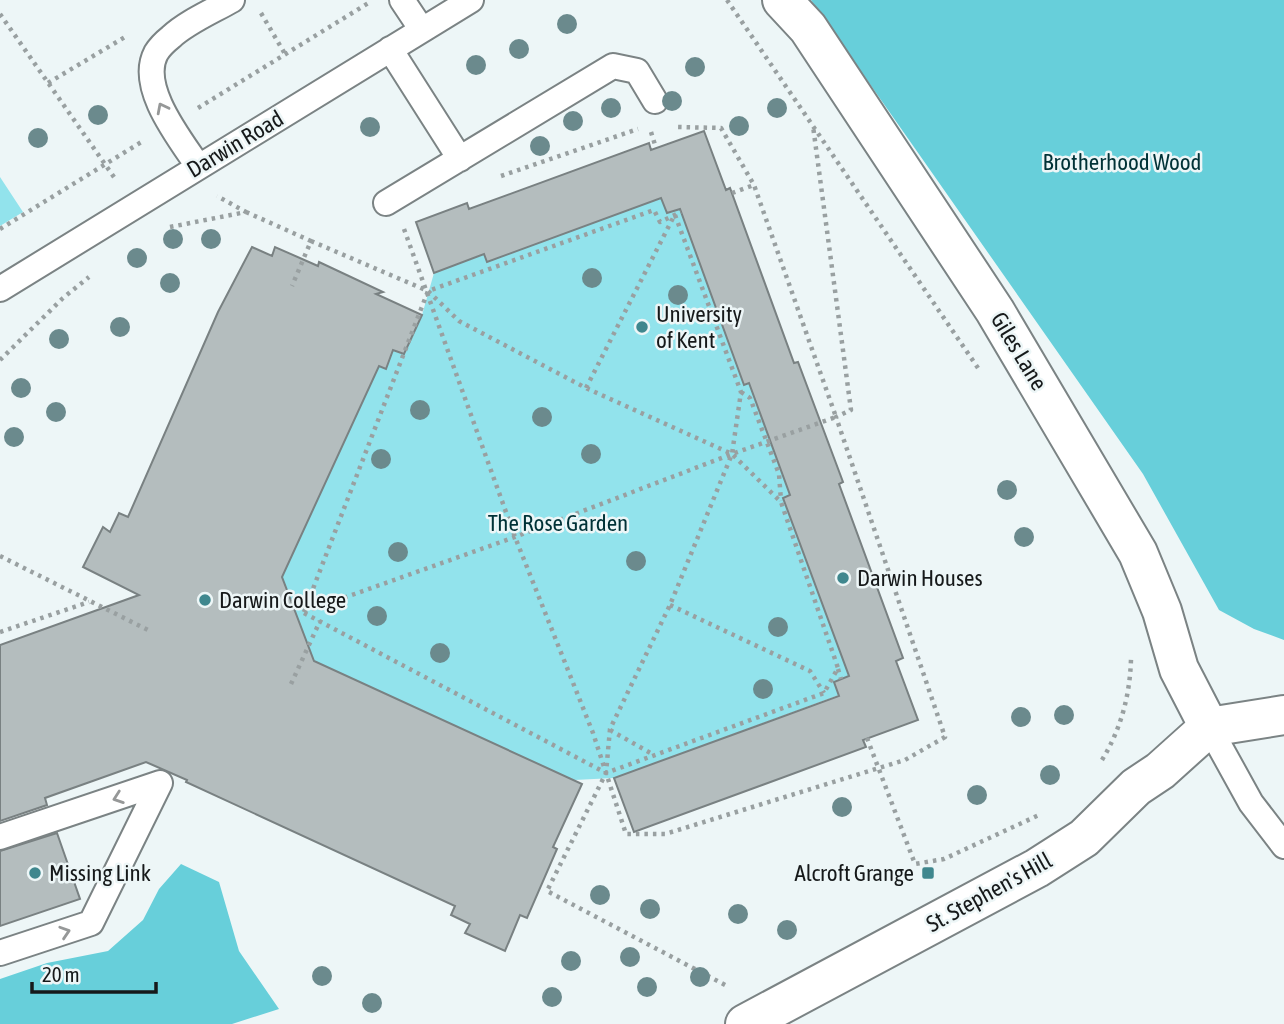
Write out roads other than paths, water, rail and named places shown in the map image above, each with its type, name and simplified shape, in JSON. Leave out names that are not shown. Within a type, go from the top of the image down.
[{"type":"street","name":"Giles Lane","points":[[782,0],[808,28],[995,310],[1138,553],[1162,611],[1179,669],[1209,727]]},
{"type":"street","points":[[1209,727],[1284,715]]},
{"type":"street","name":"St. Stephen's Hill","points":[[758,1017],[1037,868],[1084,838],[1136,787],[1160,771],[1209,727]]},
{"type":"lane","points":[[190,172],[171,124],[156,97],[152,75],[156,53],[172,35],[232,0]]},
{"type":"lane","points":[[402,0],[422,30]]},
{"type":"lane","name":"Darwin Road","points":[[0,289],[471,0]]},
{"type":"lane","points":[[390,49],[460,159]]},
{"type":"lane","points":[[386,203],[613,66],[637,71],[655,101]]},
{"type":"lane","points":[[1209,727],[1251,803],[1284,846]]},
{"type":"lane","points":[[0,837],[160,783],[91,923],[0,953]]},
{"type":"place","name":"University of Kent","points":[[642,327]]},
{"type":"place","name":"Darwin Houses","points":[[843,578]]},
{"type":"place","name":"Darwin College","points":[[205,600]]},
{"type":"place","name":"Missing Link","points":[[35,873]]},
{"type":"place","name":"Alcroft Grange","points":[[928,873]]},
{"type":"park label","name":"Brotherhood Wood","points":[[1122,162]]},
{"type":"park label","name":"The Rose Garden","points":[[558,523]]}]
